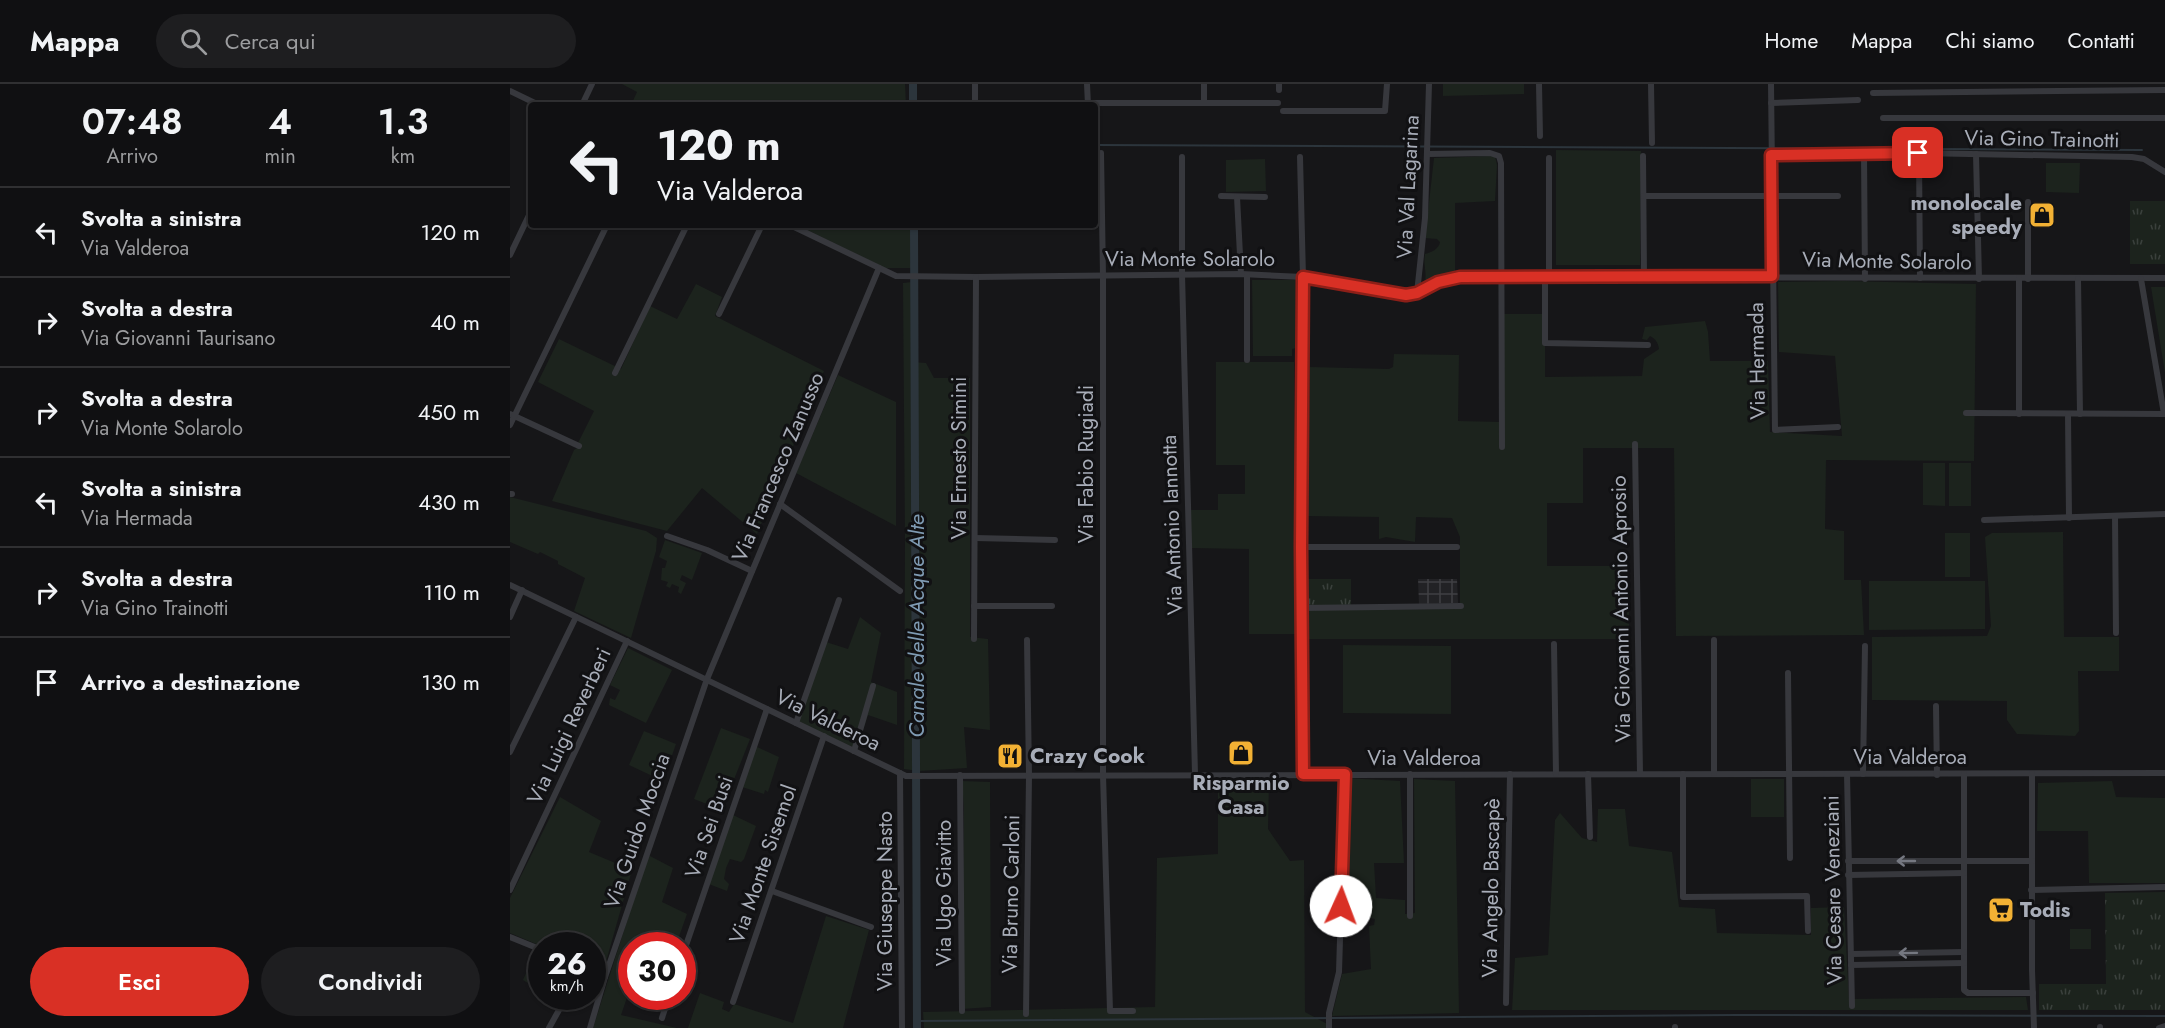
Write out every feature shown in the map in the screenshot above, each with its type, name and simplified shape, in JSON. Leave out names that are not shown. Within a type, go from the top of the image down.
[{"type":"street","points":[[583,102],[592,84]]},
{"type":"street","points":[[975,84],[975,102]]},
{"type":"street","points":[[1088,84],[1088,102]]},
{"type":"street","points":[[1204,84],[1204,102]]},
{"type":"street","points":[[1283,111],[1385,111],[1386,84]]},
{"type":"street","name":"Via Val Lagarina","points":[[1417,293],[1425,218],[1429,84]]},
{"type":"street","points":[[1539,84],[1540,136]]},
{"type":"street","points":[[1652,84],[1652,142]]},
{"type":"street","name":"Via Hermada","points":[[1771,84],[1775,430],[1838,427]]},
{"type":"street","points":[[1873,93],[2165,90]]},
{"type":"street","points":[[510,91],[533,102]]},
{"type":"street","points":[[1771,103],[1858,100]]},
{"type":"street","points":[[1098,104],[1278,103]]},
{"type":"street","points":[[1883,118],[2165,118]]},
{"type":"street","name":"Via Fabio Rugiadi","points":[[1101,153],[1103,276],[1102,775],[1110,1011],[1133,1011]]},
{"type":"street","points":[[1428,154],[1490,153],[1499,156],[1501,164],[1502,447]]},
{"type":"street","points":[[1864,153],[1865,279]]},
{"type":"street","points":[[1918,153],[1920,278]]},
{"type":"street","name":"Via Gino Trainotti","points":[[1771,154],[1918,153],[2132,157],[2144,159],[2165,172]]},
{"type":"street","points":[[1976,154],[1978,279]]},
{"type":"street","points":[[1643,156],[1644,277]]},
{"type":"street","name":"Via Antonio Iannotta","points":[[1182,157],[1182,274],[1195,774]]},
{"type":"street","points":[[1300,157],[1303,277],[1301,547],[1303,774]]},
{"type":"street","points":[[1549,158],[1545,343],[1648,345]]},
{"type":"street","points":[[1221,196],[1265,197]]},
{"type":"street","points":[[1644,196],[1838,196]]},
{"type":"street","points":[[1237,197],[1244,274],[1247,360]]},
{"type":"street","points":[[2028,202],[2028,279]]},
{"type":"street","points":[[510,255],[528,217]]},
{"type":"street","points":[[510,425],[512,415],[606,228]]},
{"type":"street","points":[[615,373],[686,228]]},
{"type":"street","points":[[719,314],[761,228]]},
{"type":"street","name":"Via Monte Solarolo","points":[[795,228],[896,276],[1244,274],[1303,277],[1406,295],[1417,293],[1438,282],[1460,277],[2165,278]]},
{"type":"street","name":"Via Francesco Zanusso","points":[[707,680],[879,268]]},
{"type":"street","name":"Via Ernesto Simini","points":[[974,639],[976,277]]},
{"type":"street","points":[[2019,278],[2019,414]]},
{"type":"street","points":[[2078,279],[2080,414]]},
{"type":"street","points":[[1966,413],[2164,414],[2141,279]]},
{"type":"street","points":[[2068,414],[2070,518]]},
{"type":"street","points":[[512,415],[579,446]]},
{"type":"street","name":"Via Giovanni Antonio Aprosio","points":[[1635,444],[1640,774]]},
{"type":"street","points":[[780,504],[900,591]]},
{"type":"street","points":[[1984,520],[2165,514]]},
{"type":"street","points":[[2115,516],[2116,633]]},
{"type":"street","points":[[667,536],[707,550],[752,571]]},
{"type":"street","points":[[975,538],[1055,540]]},
{"type":"street","points":[[1301,547],[1457,547]]},
{"type":"street","name":"Via Valderoa","points":[[510,585],[903,774],[2165,773]]},
{"type":"street","points":[[510,616],[522,590]]},
{"type":"street","points":[[796,723],[839,600]]},
{"type":"street","points":[[974,606],[1052,606]]},
{"type":"street","points":[[1301,608],[1461,606]]},
{"type":"street","points":[[510,752],[576,617]]},
{"type":"street","name":"Via Bruno Carloni","points":[[1026,1014],[1029,775],[1027,640]]},
{"type":"street","points":[[1714,640],[1714,773]]},
{"type":"street","name":"Via Luigi Reverberi","points":[[510,890],[627,641]]},
{"type":"street","points":[[1554,644],[1556,774]]},
{"type":"street","points":[[1863,774],[1865,646]]},
{"type":"street","points":[[1788,674],[1790,858]]},
{"type":"street","name":"Via Guido Moccia","points":[[606,974],[707,680]]},
{"type":"street","points":[[854,751],[873,686]]},
{"type":"street","points":[[1936,706],[1937,774]]},
{"type":"street","name":"Via Sei Busi","points":[[691,932],[767,709]]},
{"type":"street","name":"Via Monte Sisemol","points":[[733,1002],[824,736]]},
{"type":"street","name":"Via Giuseppe Nasto","points":[[902,1028],[903,774]]},
{"type":"street","points":[[1329,1028],[1329,1013],[1339,972],[1345,774]]},
{"type":"street","points":[[1410,774],[1410,916]]},
{"type":"street","name":"Via Angelo Bascapè","points":[[1506,1003],[1510,774]]},
{"type":"street","points":[[1588,774],[1590,837]]},
{"type":"street","points":[[1683,774],[1683,897],[1807,896],[1808,931]]},
{"type":"street","name":"Via Cesare Veneziani","points":[[1847,774],[1852,1006]]},
{"type":"street","points":[[1964,774],[1965,992],[2033,996]]},
{"type":"street","points":[[2032,774],[2031,890],[2034,1026]]},
{"type":"street","name":"Via Ugo Giavitto","points":[[960,775],[962,1011]]},
{"type":"street","points":[[1848,861],[2032,861]]},
{"type":"street","points":[[1848,875],[1964,873]]},
{"type":"street","points":[[2031,890],[2165,887]]},
{"type":"street","points":[[772,891],[871,927]]},
{"type":"street","points":[[510,937],[528,944]]},
{"type":"street","points":[[1851,954],[1964,952]]},
{"type":"street","points":[[1851,965],[1964,963]]},
{"type":"street","points":[[549,1028],[559,1010]]},
{"type":"street","name":"Via Guido Moccia","points":[[590,1028],[595,1010]]},
{"type":"street","points":[[662,1018],[665,1010]]},
{"type":"street","points":[[2159,1028],[2165,1026]]},
{"type":"shaded area","points":[[1418,579],[1457,579],[1458,603],[1419,604]]},
{"type":"green space","points":[[622,84],[905,84],[906,102],[632,102],[637,92]]},
{"type":"green space","points":[[1443,84],[1524,84],[1524,94],[1443,96]]},
{"type":"green space","points":[[1556,150],[1641,151],[1640,265],[1556,265]]},
{"type":"green space","points":[[1495,156],[1497,165],[1495,201],[1455,203],[1455,273],[1429,283],[1425,282],[1425,254],[1435,250],[1440,242],[1437,239],[1425,238],[1434,158]]},
{"type":"green space","points":[[1265,159],[1266,191],[1226,192],[1226,160]]},
{"type":"green space","points":[[2046,163],[2080,163],[2079,193],[2046,192]]},
{"type":"green space","points":[[2130,201],[2165,201],[2165,264],[2130,264]]},
{"type":"green space","points":[[803,228],[911,228],[913,268],[885,268]]},
{"type":"green space","points":[[1252,280],[1296,280],[1296,348],[1292,349],[1292,356],[1253,356]]},
{"type":"green space","points":[[912,282],[912,362],[926,363],[934,378],[970,378],[970,637],[988,639],[990,730],[964,727],[967,768],[919,771],[904,769],[903,283]]},
{"type":"green space","points":[[1778,282],[1976,284],[1974,461],[1826,460],[1825,529],[1844,531],[1844,580],[1861,580],[1864,635],[1676,636],[1674,448],[1583,448],[1583,503],[1547,503],[1547,566],[1629,566],[1629,639],[1304,639],[1304,610],[1460,609],[1460,537],[1452,518],[1416,517],[1415,542],[1386,537],[1379,539],[1379,517],[1307,516],[1310,367],[1389,369],[1393,367],[1394,354],[1459,355],[1458,421],[1501,422],[1503,314],[1545,314],[1545,377],[1642,376],[1644,359],[1659,349],[1652,337],[1650,336],[1647,340],[1642,339],[1645,327],[1705,321],[1710,361],[1768,361],[1770,432],[1842,436],[1835,356],[1779,352]]},
{"type":"green space","points":[[696,284],[722,297],[715,316],[824,371],[757,534],[702,488],[667,531],[552,501],[574,450],[580,446],[578,443],[594,411],[538,382],[559,339],[621,369],[650,306],[677,319]]},
{"type":"green space","points":[[2151,287],[2165,287],[2165,373]]},
{"type":"green space","points":[[1216,362],[1294,362],[1295,634],[1249,634],[1249,549],[1191,548],[1191,510],[1218,510],[1218,494],[1245,494],[1245,465],[1216,465]]},
{"type":"green space","points":[[838,375],[896,402],[896,526],[796,473]]},
{"type":"green space","points":[[1923,463],[1945,463],[1945,506],[1923,505]]},
{"type":"green space","points":[[1949,463],[1971,463],[1971,506],[1949,506]]},
{"type":"green space","points":[[510,497],[646,531],[657,538],[656,551],[631,638],[574,611],[585,578],[540,552],[538,554],[510,542]]},
{"type":"green space","points":[[2063,532],[2064,637],[2119,637],[2119,671],[2078,671],[2079,731],[2075,736],[2017,734],[2007,720],[2007,701],[1872,700],[1872,637],[1987,636],[1991,626],[1985,537],[1992,533]]},
{"type":"green space","points":[[1945,533],[1970,533],[1970,577],[1945,577]]},
{"type":"green space","points":[[665,540],[702,553],[692,580],[682,575],[680,580],[686,583],[681,594],[678,592],[679,587],[672,584],[670,588],[666,586],[668,582],[661,580],[662,568],[665,568],[667,561],[659,557]]},
{"type":"green space","points":[[1303,579],[1351,579],[1351,605],[1303,605]]},
{"type":"green space","points":[[1869,581],[1985,581],[1985,629],[1869,630]]},
{"type":"green space","points":[[860,617],[881,633],[871,682],[897,692],[897,725],[868,715],[857,749],[797,722],[826,642],[848,649]]},
{"type":"green space","points":[[1343,645],[1451,646],[1451,714],[1343,713]]},
{"type":"green space","points":[[628,648],[672,670],[646,723],[609,705],[610,698],[615,700],[620,690],[610,685]]},
{"type":"green space","points":[[721,728],[750,739],[722,810],[694,799]]},
{"type":"green space","points":[[644,731],[676,744],[663,781],[629,765]]},
{"type":"green space","points":[[755,746],[779,757],[768,792],[765,790],[764,794],[742,787]]},
{"type":"green space","points":[[1345,778],[1400,781],[1404,863],[1374,863],[1376,898],[1405,900],[1405,914],[1415,913],[1414,779],[1455,781],[1459,1013],[1332,1016],[1342,974],[1371,969],[1369,926],[1374,925],[1375,919],[1370,918],[1369,909],[1342,909]]},
{"type":"green space","points":[[1751,779],[1784,779],[1784,817],[1751,817]]},
{"type":"green space","points":[[962,781],[990,782],[991,1007],[962,1009],[964,808]]},
{"type":"green space","points":[[1269,781],[1268,829],[1290,861],[1304,860],[1305,1012],[1329,1025],[1329,1028],[924,1028],[923,1012],[1155,1007],[1157,858],[1218,854],[1218,784]]},
{"type":"green space","points":[[2112,781],[2116,797],[2165,798],[2165,883],[2089,883],[2088,831],[2037,831],[2038,783]]},
{"type":"green space","points":[[560,797],[601,821],[589,852],[632,870],[606,961],[606,932],[528,932],[528,941],[510,933],[510,898]]},
{"type":"green space","points":[[1598,809],[1625,809],[1629,846],[1672,852],[1679,907],[1715,909],[1717,933],[1811,935],[1811,908],[1844,907],[1849,999],[2026,997],[2028,1010],[1512,1010],[1515,958],[1548,955],[1555,820],[1560,813],[1582,838],[1597,842]]},
{"type":"green space","points":[[733,815],[756,826],[744,859],[741,862],[730,859],[724,879],[729,884],[727,891],[706,883]]},
{"type":"green space","points":[[648,855],[673,868],[662,902],[687,914],[681,932],[624,932]]},
{"type":"green space","points":[[2165,892],[2165,1010],[2039,1010],[2039,984],[2106,984],[2105,893]]},
{"type":"green space","points":[[826,916],[869,930],[843,1028],[688,1028],[700,993],[724,1002],[722,1009],[729,1012],[734,1004],[793,1023]]},
{"type":"green space","points":[[2070,929],[2091,929],[2091,949],[2070,949]]},
{"type":"green space","points":[[618,949],[618,1010],[623,1010],[621,1015],[677,1028],[593,1028],[599,1010],[606,1010],[606,987]]},
{"type":"green space","points":[[528,969],[528,983],[523,980]]},
{"type":"waterway","name":"Canale delle Acque Alte","points":[[913,84],[913,102]]},
{"type":"waterway","points":[[1098,145],[2142,150]]},
{"type":"waterway","name":"Canale delle Acque Alte","points":[[914,228],[917,1028]]},
{"type":"waterway","points":[[917,1021],[1734,1015],[2165,1016]]},
{"type":"place","name":"monolocale speedy","points":[[2042,215]]},
{"type":"place","name":"Risparmio Casa","points":[[1241,753]]},
{"type":"place","name":"Crazy Cook","points":[[1010,756]]},
{"type":"place","name":"Todis","points":[[2001,910]]},
{"type":"route","points":[[1341,906],[1345,774],[1303,774],[1301,547],[1303,277],[1406,295],[1417,293],[1438,282],[1460,277],[1772,276],[1771,155],[1918,153]]}]
